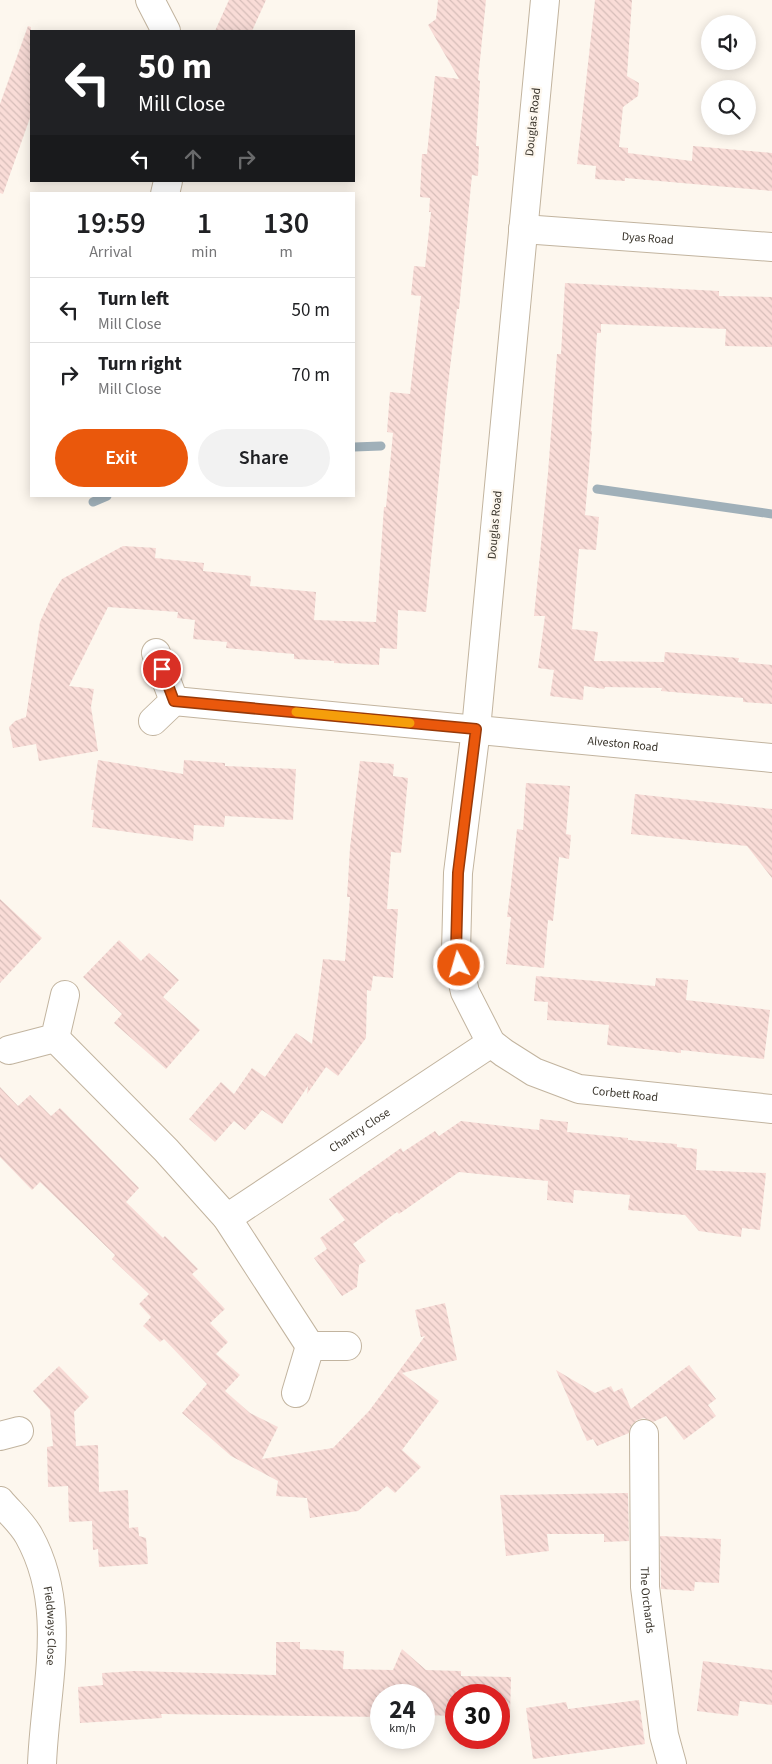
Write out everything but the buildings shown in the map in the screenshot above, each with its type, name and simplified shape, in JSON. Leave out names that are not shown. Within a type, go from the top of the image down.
[{"type":"street","points":[[150,0],[165,30]]},
{"type":"street","name":"Douglas Road","points":[[491,1043],[465,992],[456,952],[458,873],[476,729],[545,0]]},
{"type":"street","name":"Dyas Road","points":[[522,228],[772,247]]},
{"type":"street","points":[[153,721],[174,701],[156,653]]},
{"type":"street","name":"Alveston Road","points":[[174,701],[772,758]]},
{"type":"street","points":[[55,1038],[65,994]]},
{"type":"street","points":[[9,1050],[55,1038]]},
{"type":"street","points":[[55,1038],[166,1150],[226,1218],[310,1346],[296,1393]]},
{"type":"street","name":"Corbett Road","points":[[491,1043],[534,1072],[579,1089],[772,1109]]},
{"type":"street","name":"Chantry Close","points":[[226,1218],[491,1043]]},
{"type":"street","points":[[310,1346],[347,1346]]},
{"type":"street","name":"The Orchards","points":[[644,1434],[645,1587],[664,1735],[672,1764]]},
{"type":"street","name":"Fieldways Close","points":[[0,1500],[28,1535],[42,1565],[51,1599],[51,1677],[42,1764]]},
{"type":"waterway","points":[[355,447],[381,446]]},
{"type":"waterway","points":[[597,489],[772,514]]},
{"type":"waterway","points":[[93,502],[105,497]]},
{"type":"slow traffic","points":[[296,712],[410,723]]},
{"type":"route","points":[[162,669],[174,701],[476,729],[458,873],[456,952],[459,965]]}]
